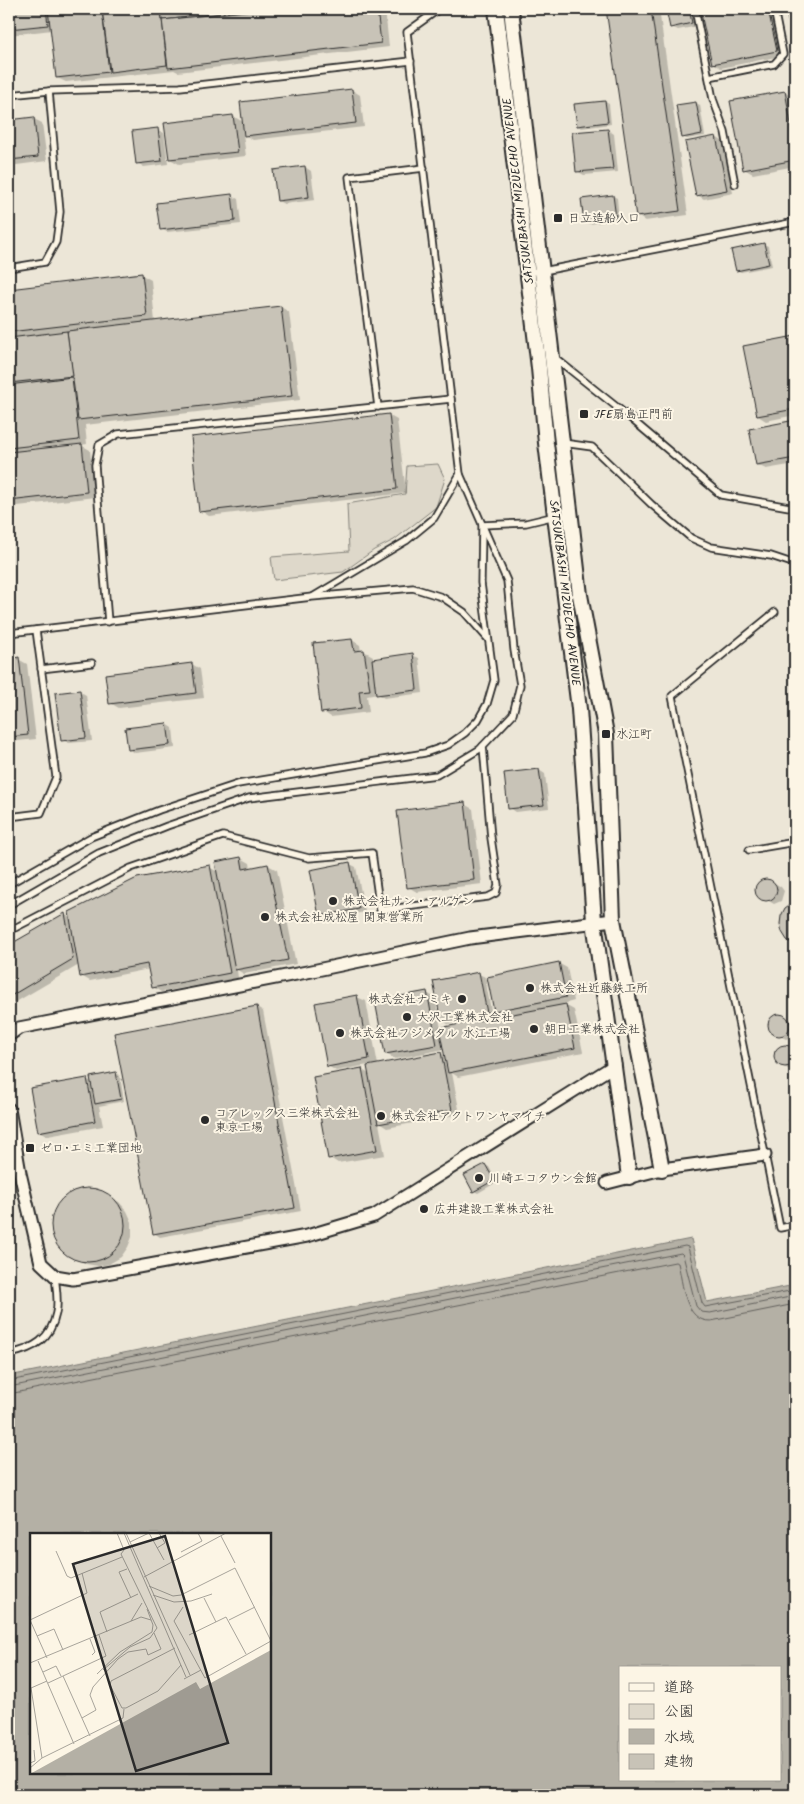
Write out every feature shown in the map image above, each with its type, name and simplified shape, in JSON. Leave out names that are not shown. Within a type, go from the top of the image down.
[{"type":"street","name":"SATSUKIBASHI MIZUECHO AVENUE","points":[[496,9],[579,709],[594,921],[629,1177]]},
{"type":"street","name":"SATSUKIBASHI MIZUECHO AVENUE","points":[[511,9],[580,595],[606,734],[613,920],[662,1169]]},
{"type":"street","points":[[9,1035],[19,1028],[470,938],[613,920]]},
{"type":"street","points":[[9,1109],[20,1173],[41,1263],[55,1276],[73,1280],[307,1236],[374,1216],[615,1065]]},
{"type":"street","points":[[607,1184],[662,1169],[766,1155]]},
{"type":"lane","points":[[9,905],[99,854],[167,826],[249,798],[437,775],[483,746],[513,714],[520,685],[514,650],[507,581],[460,474],[407,32],[439,9]]},
{"type":"lane","points":[[695,9],[713,99],[725,132],[735,184]]},
{"type":"lane","points":[[709,77],[774,64],[783,54],[774,9]]},
{"type":"lane","points":[[9,95],[49,91],[180,87],[411,61]]},
{"type":"lane","points":[[9,268],[45,262],[56,242],[60,212],[49,91]]},
{"type":"lane","points":[[378,407],[349,176],[424,168]]},
{"type":"lane","points":[[527,272],[543,271],[795,222]]},
{"type":"lane","points":[[552,356],[623,412],[721,495],[795,508]]},
{"type":"lane","points":[[108,622],[95,465],[99,445],[118,434],[451,399]]},
{"type":"lane","points":[[563,443],[592,447],[651,504],[691,538],[711,547],[771,556],[795,564]]},
{"type":"lane","points":[[312,597],[406,541],[434,518],[460,474]]},
{"type":"lane","points":[[482,525],[526,523],[555,516],[572,516]]},
{"type":"lane","points":[[9,884],[91,838],[159,810],[238,784],[425,753],[448,745],[465,733],[478,720],[487,704],[494,680],[481,583],[482,525]]},
{"type":"lane","points":[[9,633],[312,597],[413,588],[442,597],[457,607],[464,612],[488,639]]},
{"type":"lane","points":[[776,612],[672,696],[780,1228],[795,1226]]},
{"type":"lane","points":[[9,818],[41,813],[56,776],[36,630]]},
{"type":"lane","points":[[41,669],[92,663]]},
{"type":"lane","points":[[9,931],[131,868],[224,836],[309,858],[372,853],[380,910],[488,897],[496,894],[498,885],[491,838],[483,746]]},
{"type":"lane","points":[[749,850],[795,842]]},
{"type":"lane","points":[[9,1354],[27,1350],[48,1336],[57,1312],[55,1276]]},
{"type":"shaded area","points":[[9,9],[795,9],[795,1285],[707,1302],[691,1239],[9,1376]]},
{"type":"green space","points":[[438,464],[445,479],[436,507],[394,540],[374,550],[343,572],[274,580],[271,557],[349,551],[347,504],[405,494],[407,466]]},
{"type":"water","points":[[691,1239],[707,1302],[795,1285],[795,1795],[9,1795],[9,1376]]},
{"type":"building","points":[[9,9],[46,9],[48,25],[9,29]]},
{"type":"building","points":[[48,9],[102,9],[109,72],[56,78]]},
{"type":"building","points":[[102,9],[161,9],[167,65],[110,72]]},
{"type":"building","points":[[161,9],[224,9],[224,13],[162,20]]},
{"type":"building","points":[[228,9],[264,9],[228,13]]},
{"type":"building","points":[[264,9],[377,9],[381,43],[168,68],[162,20]]},
{"type":"building","points":[[606,9],[651,9],[680,211],[636,217]]},
{"type":"building","points":[[666,9],[689,9],[692,23],[670,28]]},
{"type":"building","points":[[700,9],[768,9],[777,51],[712,64]]},
{"type":"building","points":[[786,9],[795,9],[795,35],[791,36]]},
{"type":"building","points":[[352,89],[356,123],[244,136],[240,102]]},
{"type":"building","points":[[785,91],[795,146],[795,160],[743,170],[730,101]]},
{"type":"building","points":[[605,101],[608,122],[577,126],[574,104]]},
{"type":"building","points":[[696,102],[702,134],[682,138],[676,105]]},
{"type":"building","points":[[233,115],[238,152],[169,159],[164,123]]},
{"type":"building","points":[[34,117],[38,157],[9,160],[9,120]]},
{"type":"building","points":[[158,128],[162,161],[136,164],[132,131]]},
{"type":"building","points":[[608,129],[613,169],[576,172],[572,132]]},
{"type":"building","points":[[716,136],[727,190],[696,196],[685,142]]},
{"type":"building","points":[[305,166],[309,197],[277,201],[273,170]]},
{"type":"building","points":[[232,194],[235,221],[160,230],[156,203]]},
{"type":"building","points":[[613,195],[616,218],[584,222],[581,199]]},
{"type":"building","points":[[764,243],[769,264],[736,271],[731,250]]},
{"type":"building","points":[[142,273],[147,316],[9,332],[9,289]]},
{"type":"building","points":[[281,306],[292,396],[78,420],[67,331]]},
{"type":"building","points":[[67,331],[73,376],[9,383],[9,338]]},
{"type":"building","points":[[795,336],[795,409],[757,416],[743,346]]},
{"type":"building","points":[[72,377],[79,440],[9,448],[9,385]]},
{"type":"building","points":[[389,414],[397,489],[199,512],[191,437]]},
{"type":"building","points":[[795,420],[795,458],[756,465],[749,429]]},
{"type":"building","points":[[82,444],[87,492],[9,501],[9,452]]},
{"type":"building","points":[[352,639],[354,651],[364,650],[370,690],[359,691],[361,708],[321,713],[313,643]]},
{"type":"building","points":[[413,653],[417,690],[376,695],[372,659]]},
{"type":"building","points":[[19,657],[28,735],[9,737],[9,659]]},
{"type":"building","points":[[192,663],[196,693],[109,704],[105,674]]},
{"type":"building","points":[[80,690],[86,738],[61,741],[55,693]]},
{"type":"building","points":[[167,723],[170,745],[128,750],[125,728]]},
{"type":"building","points":[[539,769],[544,805],[508,809],[504,773]]},
{"type":"building","points":[[465,802],[474,880],[407,888],[397,811]]},
{"type":"building","points":[[241,857],[243,869],[268,864],[288,960],[235,970],[215,862]]},
{"type":"building","points":[[350,862],[359,909],[319,916],[310,870]]},
{"type":"building","points":[[210,865],[230,973],[152,988],[147,964],[80,977],[69,912],[137,878]]},
{"type":"building","points":[[766,879],[774,882],[777,890],[774,898],[766,901],[758,898],[755,890],[758,882]]},
{"type":"building","points":[[795,901],[795,945],[787,940],[780,924],[785,908]]},
{"type":"building","points":[[65,913],[73,959],[9,997],[9,945]]},
{"type":"building","points":[[559,962],[566,997],[494,1011],[487,977]]},
{"type":"building","points":[[479,972],[487,1013],[441,1021],[433,981]]},
{"type":"building","points":[[427,991],[437,1045],[385,1054],[375,1001]]},
{"type":"building","points":[[357,995],[369,1059],[327,1067],[315,1003]]},
{"type":"building","points":[[566,1004],[575,1048],[448,1073],[439,1028]]},
{"type":"building","name":"コアレックス三栄株式会社 東京工場","points":[[257,1006],[295,1208],[153,1234],[114,1033]]},
{"type":"building","points":[[779,1014],[787,1017],[790,1025],[787,1033],[779,1036],[771,1033],[768,1025],[771,1017]]},
{"type":"building","points":[[785,1045],[793,1048],[796,1056],[793,1064],[785,1067],[777,1064],[774,1056],[777,1048]]},
{"type":"building","points":[[441,1052],[452,1110],[378,1124],[367,1066]]},
{"type":"building","points":[[362,1068],[377,1150],[328,1159],[313,1077]]},
{"type":"building","points":[[116,1072],[121,1099],[95,1104],[90,1077]]},
{"type":"building","points":[[87,1078],[95,1121],[38,1132],[30,1088]]},
{"type":"building","points":[[795,1111],[795,1131],[791,1128],[789,1120]]},
{"type":"building","name":"川崎エコタウン会館","points":[[485,1164],[494,1180],[473,1192],[464,1175]]},
{"type":"building","points":[[88,1188],[102,1191],[114,1199],[122,1211],[125,1225],[122,1239],[114,1251],[102,1259],[88,1262],[74,1259],[62,1251],[54,1239],[51,1225],[54,1211],[62,1199],[74,1191]]},
{"type":"place","name":"日立造船入口","points":[[558,218]]},
{"type":"place","name":"JFE扇島正門前","points":[[584,414]]},
{"type":"place","name":"水江町","points":[[606,734]]},
{"type":"place","name":"株式会社サン・アルゲン","points":[[333,901]]},
{"type":"place","name":"株式会社成松屋 関東営業所","points":[[265,917]]},
{"type":"place","name":"株式会社近藤鉄工所","points":[[530,988]]},
{"type":"place","name":"株式会社ナミキ","points":[[462,999]]},
{"type":"place","name":"大沢工業株式会社","points":[[407,1017]]},
{"type":"place","name":"朝日工業株式会社","points":[[534,1029]]},
{"type":"place","name":"株式会社フジメタル 水江工場","points":[[340,1033]]},
{"type":"place","name":"株式会社アクトワンヤマイチ","points":[[381,1116]]},
{"type":"place","name":"コアレックス三栄株式会社 東京工場","points":[[205,1120]]},
{"type":"place","name":"ゼロ･エミ工業団地","points":[[30,1148]]},
{"type":"place","name":"川崎エコタウン会館","points":[[479,1178]]},
{"type":"place","name":"広井建設工業株式会社","points":[[424,1209]]}]
